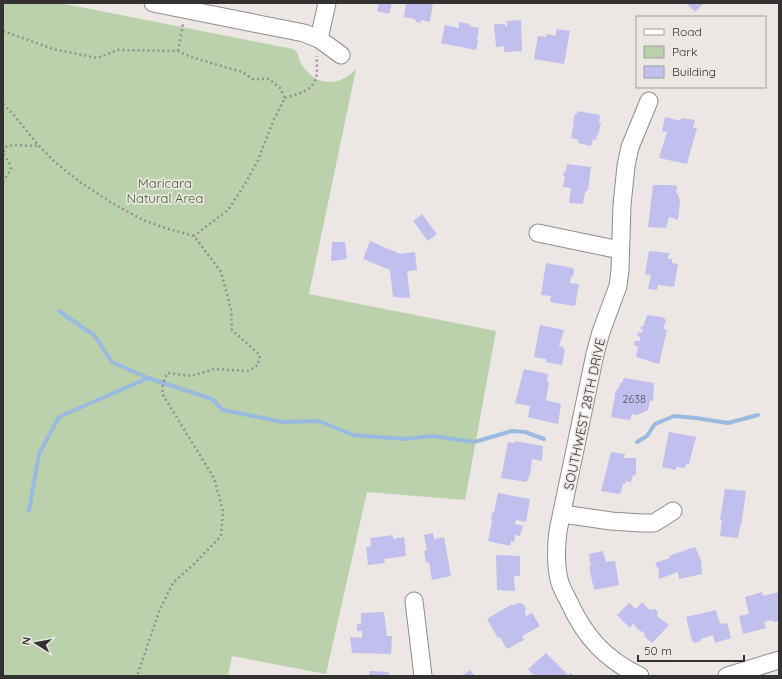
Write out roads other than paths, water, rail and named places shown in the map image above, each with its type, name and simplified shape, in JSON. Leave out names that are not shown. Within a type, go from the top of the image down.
[{"type":"street","points":[[153,3],[304,33],[319,39],[341,55]]},
{"type":"street","points":[[319,39],[327,3]]},
{"type":"street","name":"SOUTHWEST 28TH DRIVE","points":[[640,676],[613,661],[599,649],[577,620],[560,583],[556,548],[558,531],[563,514],[595,354],[601,332],[618,286],[622,205],[627,160],[630,147],[650,100]]},
{"type":"street","points":[[538,233],[620,250]]},
{"type":"street","points":[[563,514],[611,521],[654,523],[673,511]]},
{"type":"street","points":[[414,601],[423,676]]},
{"type":"street","points":[[727,676],[779,660]]},
{"type":"waterway","points":[[59,311],[95,336],[112,362],[148,378],[212,399],[223,410],[283,422],[319,421],[353,435],[405,439],[433,436],[474,442],[512,431],[525,432],[544,439]]},
{"type":"waterway","points":[[29,511],[39,454],[59,417],[148,378]]},
{"type":"waterway","points":[[637,442],[647,436],[655,424],[674,416],[728,423],[758,415]]},
{"type":"park label","name":"Maricara Natural Area","points":[[165,190]]}]
